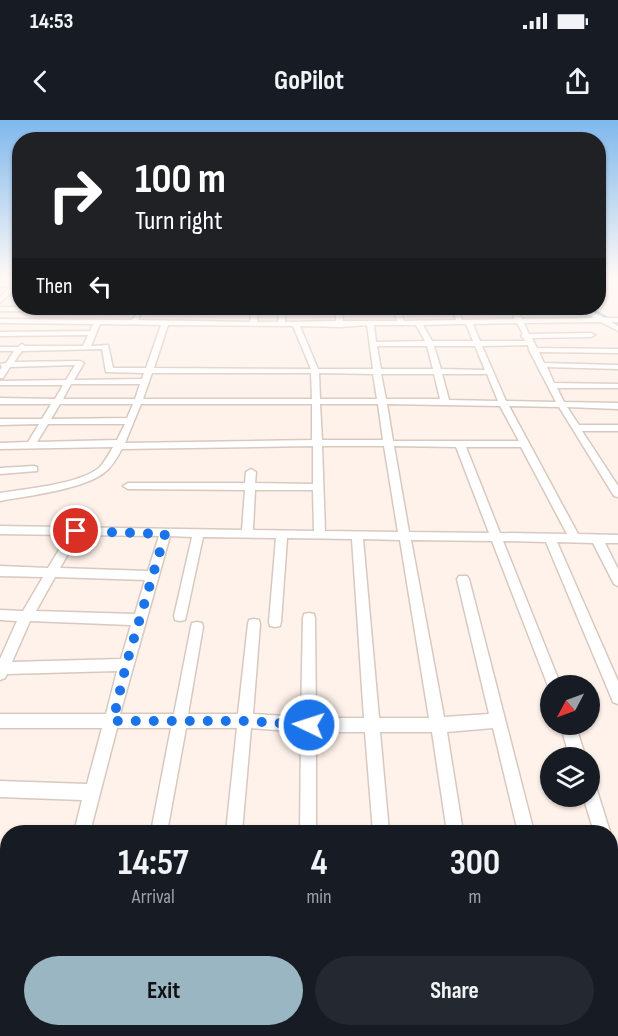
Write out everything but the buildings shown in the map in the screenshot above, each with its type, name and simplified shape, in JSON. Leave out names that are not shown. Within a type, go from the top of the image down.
[{"type":"street","points":[[0,321],[340,325],[614,321]]},
{"type":"street","points":[[222,325],[223,321]]},
{"type":"street","points":[[253,325],[254,321]]},
{"type":"street","points":[[281,321],[281,325]]},
{"type":"street","points":[[340,321],[340,325]]},
{"type":"street","points":[[0,376],[4,365],[20,349],[39,322]]},
{"type":"street","points":[[521,322],[529,343],[561,404],[618,494]]},
{"type":"street","points":[[606,322],[618,329]]},
{"type":"street","points":[[86,348],[97,323]]},
{"type":"street","points":[[0,497],[67,483],[101,470],[118,445],[130,421],[150,369],[163,323]]},
{"type":"street","points":[[419,323],[430,344],[445,402]]},
{"type":"street","points":[[465,323],[478,344],[503,403],[575,539]]},
{"type":"street","points":[[529,343],[618,351],[572,323]]},
{"type":"street","points":[[296,324],[315,370],[318,403],[320,536]]},
{"type":"street","points":[[370,324],[454,825]]},
{"type":"street","points":[[0,334],[93,333]]},
{"type":"street","points":[[373,344],[529,343],[591,335]]},
{"type":"street","points":[[0,349],[105,347],[109,370],[490,372]]},
{"type":"street","points":[[4,365],[80,363],[31,445]]},
{"type":"street","points":[[542,365],[618,367]]},
{"type":"street","points":[[0,383],[145,381]]},
{"type":"street","points":[[553,385],[618,386]]},
{"type":"street","points":[[0,401],[445,402],[618,406]]},
{"type":"street","points":[[0,423],[130,421]]},
{"type":"street","points":[[578,428],[618,428]]},
{"type":"street","points":[[460,444],[550,675]]},
{"type":"street","points":[[0,446],[524,444]]},
{"type":"street","points":[[0,471],[34,469]]},
{"type":"street","points":[[247,534],[251,472]]},
{"type":"street","points":[[128,486],[250,484],[319,487]]},
{"type":"street","points":[[0,530],[618,539]]},
{"type":"street","points":[[76,531],[26,616],[1,670],[126,665]]},
{"type":"street","points":[[84,825],[126,665],[165,534]]},
{"type":"street","points":[[180,616],[198,534]]},
{"type":"street","points":[[274,622],[282,534]]},
{"type":"street","points":[[357,536],[380,825]]},
{"type":"street","points":[[550,538],[618,698]]},
{"type":"street","points":[[597,539],[618,581]]},
{"type":"street","points":[[0,571],[153,576]]},
{"type":"street","points":[[463,579],[524,825]]},
{"type":"street","points":[[0,615],[140,620]]},
{"type":"street","points":[[308,825],[309,618]]},
{"type":"street","points":[[235,825],[254,624]]},
{"type":"street","points":[[160,825],[197,627]]},
{"type":"street","points":[[0,721],[246,721],[309,725],[439,725],[498,721]]},
{"type":"street","points":[[0,789],[94,792]]},
{"type":"street","points":[[595,807],[601,825]]},
{"type":"waterway","points":[[612,321],[618,324]]},
{"type":"route","points":[[76,531],[165,534],[126,665],[113,721],[246,721],[309,725]]}]
